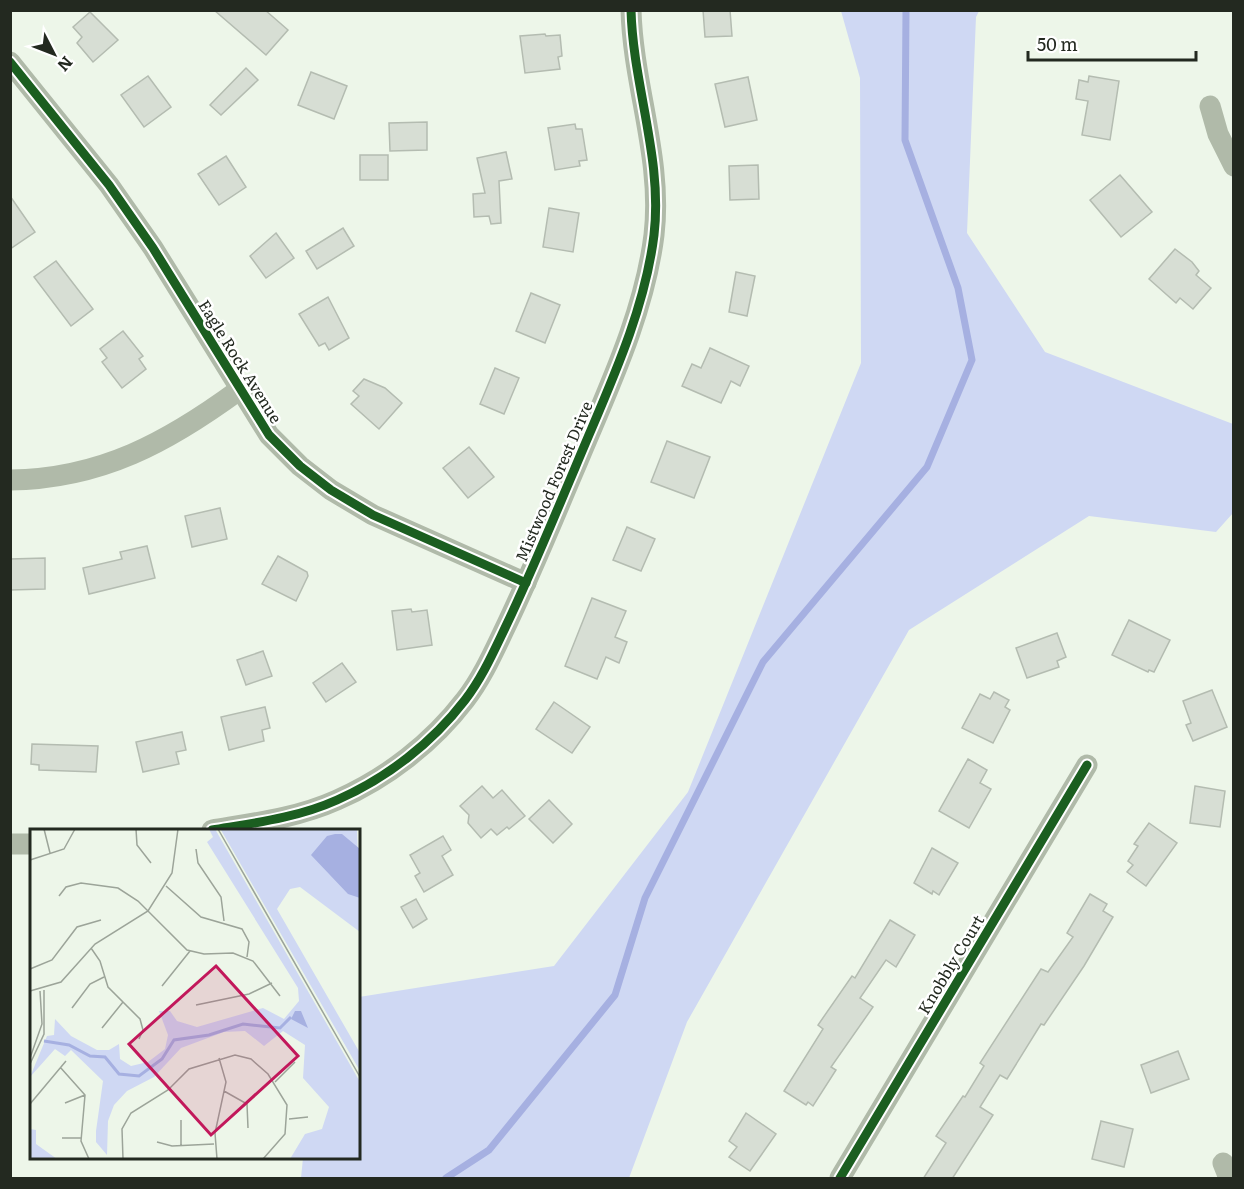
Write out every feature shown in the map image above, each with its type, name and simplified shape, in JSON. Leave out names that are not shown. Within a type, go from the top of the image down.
[{"type":"street","name":"Mistwood Forest Drive","points":[[222,829],[296,815],[336,800],[375,781],[410,756],[441,729],[466,699],[483,672],[526,583],[604,399],[647,277],[654,234],[656,201],[653,159],[639,87],[631,10]]},
{"type":"street","name":"Eagle Rock Avenue","points":[[10,62],[109,185],[147,239],[269,435],[300,466],[331,490],[373,516],[526,583]]},
{"type":"street","points":[[1210,106],[1218,134],[1233,166]]},
{"type":"street","points":[[10,480],[45,480],[75,474],[121,460],[191,425],[239,390]]},
{"type":"street","name":"Knobbly Court","points":[[840,1179],[1087,765]]},
{"type":"street","points":[[10,844],[30,844]]},
{"type":"shaded area","points":[[841,11],[979,11],[976,17],[967,233],[1045,352],[1233,424],[1233,513],[1216,532],[1089,516],[909,630],[687,1022],[629,1178],[301,1178],[303,1159],[360,1159],[360,997],[554,966],[688,792],[861,363],[860,78]]},
{"type":"building","points":[[214,10],[265,10],[288,30],[266,55]]},
{"type":"building","points":[[703,10],[730,10],[732,36],[705,37]]},
{"type":"building","points":[[90,12],[118,40],[93,62],[77,43],[82,37],[73,27]]},
{"type":"building","points":[[545,34],[546,36],[560,35],[562,56],[558,57],[560,69],[525,73],[520,36]]},
{"type":"building","points":[[246,68],[258,80],[221,115],[210,105]]},
{"type":"building","points":[[311,72],[347,86],[334,119],[298,105]]},
{"type":"building","points":[[148,76],[171,107],[144,127],[121,95]]},
{"type":"building","points":[[1089,76],[1119,81],[1110,140],[1082,135],[1088,101],[1076,99],[1079,80],[1088,82]]},
{"type":"building","points":[[748,77],[757,120],[725,127],[715,84]]},
{"type":"building","points":[[427,122],[427,150],[390,151],[389,123]]},
{"type":"building","points":[[575,124],[576,129],[582,129],[587,160],[579,161],[580,166],[555,170],[548,128]]},
{"type":"building","points":[[506,152],[512,179],[499,181],[501,223],[491,224],[489,216],[474,217],[473,194],[485,193],[477,158]]},
{"type":"building","points":[[360,155],[388,155],[388,180],[360,180]]},
{"type":"building","points":[[226,156],[246,187],[219,205],[198,174]]},
{"type":"building","points":[[758,165],[759,199],[730,200],[729,166]]},
{"type":"building","points":[[1120,175],[1152,212],[1121,237],[1090,200]]},
{"type":"building","points":[[10,196],[35,232],[10,249]]},
{"type":"building","points":[[549,208],[579,213],[573,252],[543,247]]},
{"type":"building","points":[[343,228],[354,246],[317,269],[306,251]]},
{"type":"building","points":[[276,233],[294,258],[266,278],[250,256]]},
{"type":"building","points":[[1175,249],[1192,262],[1199,271],[1196,275],[1211,288],[1193,309],[1180,298],[1176,303],[1149,279]]},
{"type":"building","points":[[56,261],[93,309],[71,326],[34,277]]},
{"type":"building","points":[[736,272],[755,276],[747,316],[729,312]]},
{"type":"building","points":[[531,293],[560,305],[545,343],[516,331]]},
{"type":"building","points":[[328,297],[349,338],[329,350],[325,343],[319,346],[299,314]]},
{"type":"building","points":[[123,331],[143,356],[139,359],[146,369],[122,388],[102,362],[107,358],[100,349]]},
{"type":"building","points":[[710,348],[749,366],[740,386],[731,381],[721,403],[682,386],[692,364],[701,368]]},
{"type":"building","points":[[495,368],[519,378],[504,414],[480,404]]},
{"type":"building","points":[[364,379],[385,388],[402,403],[379,429],[351,404],[359,396],[353,391]]},
{"type":"building","points":[[667,441],[710,457],[694,498],[651,482]]},
{"type":"building","points":[[469,447],[494,477],[468,498],[443,468]]},
{"type":"building","points":[[220,508],[227,539],[192,547],[185,516]]},
{"type":"building","points":[[627,527],[655,539],[641,571],[613,560]]},
{"type":"building","points":[[147,546],[155,578],[89,594],[83,568],[122,559],[120,552]]},
{"type":"building","points":[[278,556],[307,572],[308,576],[296,601],[262,584]]},
{"type":"building","points":[[45,558],[45,589],[10,590],[10,559]]},
{"type":"building","points":[[592,598],[626,611],[615,637],[627,642],[619,663],[606,657],[597,679],[565,666]]},
{"type":"building","points":[[411,609],[412,612],[427,610],[432,645],[397,650],[392,611]]},
{"type":"building","points":[[1129,620],[1170,640],[1154,672],[1149,670],[1148,672],[1112,655]]},
{"type":"building","points":[[1057,633],[1066,657],[1057,661],[1059,667],[1027,678],[1016,648]]},
{"type":"building","points":[[263,651],[272,676],[246,685],[237,660]]},
{"type":"building","points":[[342,663],[356,682],[326,702],[313,683]]},
{"type":"building","points":[[1212,690],[1227,727],[1193,741],[1186,725],[1191,723],[1183,701]]},
{"type":"building","points":[[994,692],[1009,700],[1005,707],[1010,710],[993,743],[962,728],[980,694],[990,699]]},
{"type":"building","points":[[554,702],[590,727],[572,753],[536,729]]},
{"type":"building","points":[[265,707],[270,728],[262,730],[264,741],[229,750],[221,717]]},
{"type":"building","points":[[182,732],[186,750],[176,752],[179,764],[143,772],[136,742]]},
{"type":"building","points":[[32,744],[98,746],[96,772],[39,770],[39,765],[31,764]]},
{"type":"building","points":[[968,759],[987,770],[980,783],[991,789],[969,828],[939,811]]},
{"type":"building","points":[[482,786],[493,798],[502,790],[525,816],[497,835],[491,829],[481,838],[468,823],[469,815],[460,806]]},
{"type":"building","points":[[1195,786],[1225,791],[1220,827],[1190,823]]},
{"type":"building","points":[[549,800],[572,824],[553,843],[529,819]]},
{"type":"building","points":[[1149,823],[1177,843],[1146,886],[1127,872],[1133,865],[1128,861],[1138,846],[1134,844]]},
{"type":"building","points":[[443,836],[451,850],[442,856],[453,875],[424,892],[415,876],[420,873],[410,855]]},
{"type":"building","points":[[932,848],[958,863],[939,895],[933,891],[932,894],[914,883]]},
{"type":"building","points":[[1090,894],[1107,904],[1103,911],[1113,917],[1084,966],[1044,1025],[1041,1024],[1007,1079],[1000,1075],[980,1107],[993,1115],[952,1179],[923,1179],[946,1143],[936,1136],[963,1096],[965,1097],[984,1066],[980,1063],[1041,969],[1048,972],[1073,937],[1067,933]]},
{"type":"building","points":[[416,899],[427,919],[413,928],[401,907]]},
{"type":"building","points":[[890,920],[915,935],[896,967],[886,960],[860,998],[873,1007],[831,1067],[836,1070],[813,1106],[808,1102],[806,1105],[784,1091],[823,1029],[818,1025],[852,976],[855,978]]},
{"type":"building","points":[[1178,1051],[1189,1079],[1151,1093],[1141,1065]]},
{"type":"building","points":[[746,1113],[776,1134],[750,1171],[729,1157],[737,1147],[729,1141]]},
{"type":"building","points":[[1101,1121],[1133,1129],[1124,1167],[1092,1159]]},
{"type":"waterway","points":[[446,1178],[489,1150],[615,995],[645,898],[763,662],[927,467],[972,360],[958,288],[905,140],[906,10]]},
{"type":"cycle path","points":[[218,829],[306,811],[337,800],[373,781],[407,758],[438,731],[465,700],[487,665],[532,569],[611,383],[633,325],[649,265],[656,207],[654,178],[633,38],[631,10]]},
{"type":"cycle path","points":[[10,62],[109,185],[153,248],[269,435],[300,466],[331,490],[373,515],[526,583]]},
{"type":"cycle path","points":[[840,1178],[1087,765]]}]
